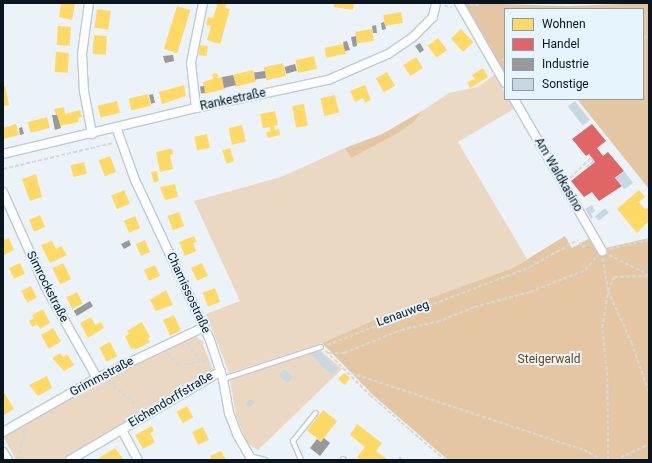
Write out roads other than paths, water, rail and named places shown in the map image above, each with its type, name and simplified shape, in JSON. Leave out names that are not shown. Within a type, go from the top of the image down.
[{"type":"street","points":[[89,3],[82,54],[84,91],[92,134]]},
{"type":"street","points":[[196,108],[191,63],[192,45],[203,3]]},
{"type":"street","name":"Rankestraße","points":[[3,154],[196,108],[328,80],[388,54],[426,26],[433,17],[436,3]]},
{"type":"street","points":[[459,3],[504,81]]},
{"type":"street","name":"Am Waldkasino","points":[[515,100],[602,251]]},
{"type":"street","name":"Chamissostraße","points":[[116,127],[135,180],[218,360],[229,413],[250,457]]},
{"type":"street","name":"Simrockstraße","points":[[3,192],[45,286],[97,378]]},
{"type":"street","name":"Grimmstraße","points":[[3,432],[97,378],[204,327]]},
{"type":"street","name":"Eichendorffstraße","points":[[70,460],[147,414],[222,375]]},
{"type":"street","name":"Eichendorffstraße","points":[[122,430],[138,460]]},
{"type":"street","points":[[3,452],[8,460]]},
{"type":"lane","points":[[222,375],[321,347]]},
{"type":"lane","points":[[301,460],[293,441],[316,413]]},
{"type":"lane","points":[[250,457],[265,460]]},
{"type":"park label","name":"Steigerwald","points":[[549,360]]}]
